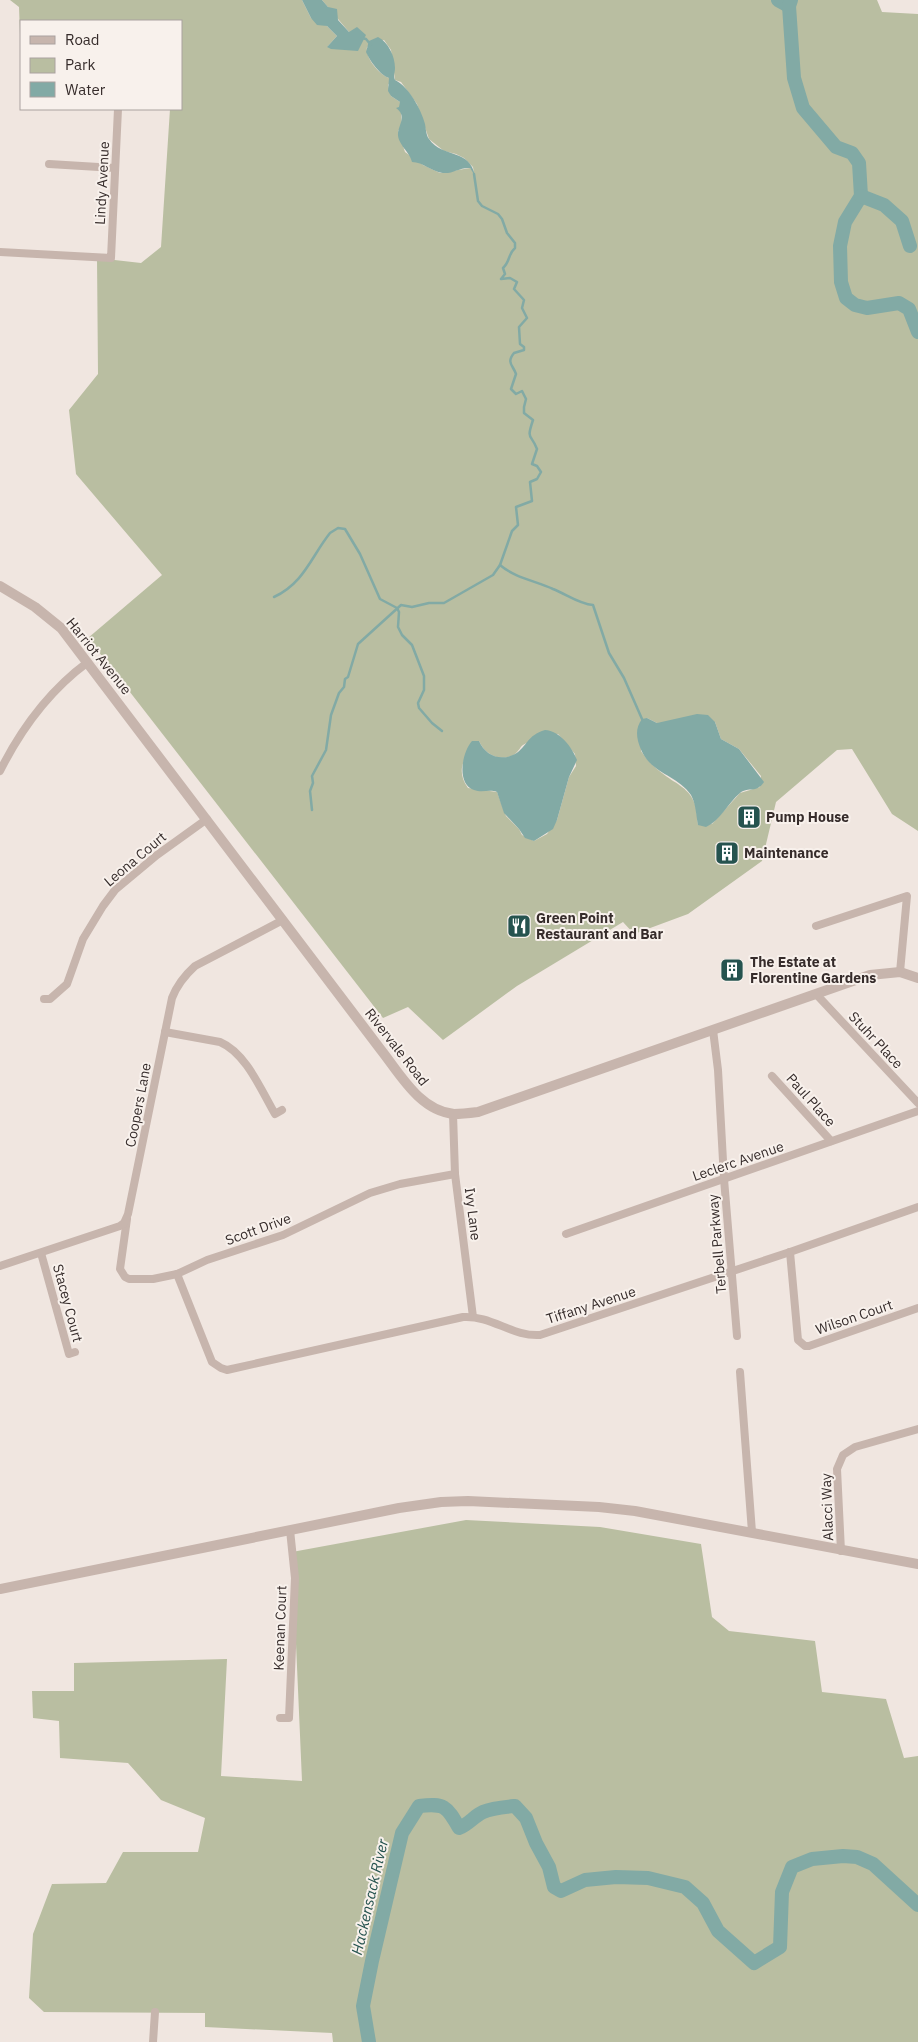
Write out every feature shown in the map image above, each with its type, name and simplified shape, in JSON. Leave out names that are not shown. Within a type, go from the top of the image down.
[{"type":"street","name":"Lindy Avenue","points":[[0,252],[111,258],[118,110]]},
{"type":"street","points":[[49,164],[115,168]]},
{"type":"street","name":"Harriot Avenue","points":[[0,586],[50,618],[88,662],[126,711]]},
{"type":"street","points":[[0,771],[18,739],[50,696],[68,677],[88,662]]},
{"type":"street","name":"Rivervale Road","points":[[126,711],[418,1097],[433,1107],[453,1114],[478,1112],[870,975],[900,972],[918,978]]},
{"type":"street","name":"Leona Court","points":[[44,999],[50,999],[67,984],[83,939],[115,890],[157,855],[207,819]]},
{"type":"street","points":[[816,926],[907,896],[900,972]]},
{"type":"street","name":"Coopers Lane","points":[[127,1219],[172,998],[180,981],[203,961],[283,920]]},
{"type":"street","name":"Stuhr Place","points":[[816,994],[918,1103]]},
{"type":"street","name":"Terbell Parkway","points":[[713,1030],[718,1070],[724,1179],[737,1336]]},
{"type":"street","points":[[165,1032],[228,1045],[242,1058],[275,1114],[282,1110]]},
{"type":"street","name":"Paul Place","points":[[772,1076],[831,1141]]},
{"type":"street","name":"Leclerc Avenue","points":[[566,1234],[918,1111]]},
{"type":"street","name":"Ivy Lane","points":[[453,1114],[455,1174],[473,1316]]},
{"type":"street","name":"Scott Drive","points":[[127,1219],[120,1269],[124,1277],[129,1279],[153,1279],[178,1274],[207,1260],[283,1235],[378,1190],[455,1174]]},
{"type":"street","name":"Tiffany Avenue","points":[[178,1274],[212,1362],[227,1370],[473,1316],[485,1318],[526,1334],[540,1335],[790,1252],[918,1207]]},
{"type":"street","points":[[0,1266],[120,1226],[127,1219]]},
{"type":"street","name":"Wilson Court","points":[[790,1252],[798,1340],[805,1346],[918,1308]]},
{"type":"street","name":"Stacey Court","points":[[41,1253],[69,1354],[75,1352]]},
{"type":"street","points":[[740,1372],[752,1532]]},
{"type":"street","name":"Alacci Way","points":[[841,1551],[837,1468],[843,1455],[856,1447],[918,1429]]},
{"type":"street","points":[[0,1589],[415,1505],[468,1501],[600,1507],[752,1532],[841,1551],[918,1564]]},
{"type":"street","name":"Keenan Court","points":[[280,1718],[290,1718],[295,1578],[290,1530]]},
{"type":"street","points":[[153,2042],[155,2012]]},
{"type":"green space","points":[[10,0],[302,0],[311,18],[327,26],[337,36],[327,47],[349,32],[322,0],[877,0],[882,12],[918,14],[918,831],[892,814],[852,749],[837,750],[776,802],[762,861],[688,914],[634,934],[623,922],[517,986],[443,1040],[408,1007],[383,1018],[88,638],[162,575],[76,474],[69,410],[98,374],[97,258],[141,263],[161,247],[170,110],[182,110],[182,20],[20,20],[20,34],[19,7]],"holes":[[[384,40],[391,50],[395,80],[401,82],[417,104],[429,139],[444,151],[464,158],[473,167],[474,173],[470,168],[440,173],[423,165],[405,152],[398,131],[402,125],[400,102],[391,96],[388,85],[390,82],[389,78],[381,73],[370,61],[367,47]],[[647,718],[657,723],[715,722],[721,739],[739,749],[761,776],[760,787],[740,793],[712,824],[698,825],[695,804],[688,793],[656,768],[641,751]],[[558,734],[575,754],[576,766],[569,777],[557,820],[547,834],[534,841],[522,835],[519,829],[506,816],[497,792],[468,788],[462,774],[463,762],[479,741],[489,754],[504,758],[515,754],[526,743]]]},
{"type":"green space","points":[[466,1520],[600,1527],[701,1544],[712,1617],[729,1631],[815,1641],[822,1692],[886,1699],[904,1758],[918,1756],[918,2042],[333,2042],[332,2033],[205,2027],[205,2013],[44,2012],[29,1998],[33,1934],[52,1884],[106,1883],[123,1852],[198,1852],[205,1818],[161,1800],[128,1763],[60,1758],[59,1721],[33,1718],[32,1691],[74,1691],[74,1663],[227,1659],[221,1776],[302,1781],[292,1552]]},
{"type":"water","points":[[302,0],[322,0],[328,7],[337,9],[338,20],[349,32],[357,27],[366,35],[358,51],[327,47],[337,36],[327,26],[317,25],[311,18]]},
{"type":"water","points":[[378,37],[385,42],[390,50],[395,63],[395,80],[410,93],[417,105],[429,139],[441,149],[468,161],[475,176],[470,168],[443,173],[412,162],[398,137],[402,117],[396,108],[399,107],[400,102],[391,96],[388,91],[389,78],[382,74],[366,52],[369,41]]},
{"type":"water","points":[[697,714],[708,715],[715,722],[721,739],[739,749],[764,782],[758,788],[740,793],[716,820],[706,827],[698,825],[691,795],[684,787],[648,761],[642,752],[637,735],[642,719],[647,718],[657,723]]},
{"type":"water","points":[[545,730],[556,733],[565,740],[577,760],[569,777],[553,829],[534,841],[525,838],[504,813],[497,792],[477,791],[468,787],[463,775],[463,760],[472,741],[479,741],[485,750],[494,756],[504,757],[515,754],[534,735]]},
{"type":"waterway","points":[[778,0],[789,6]]},
{"type":"waterway","points":[[791,0],[789,6],[794,78],[803,108],[836,147],[852,153],[859,163],[861,196],[845,222],[840,246],[841,282],[846,298],[855,305],[867,308],[899,303],[909,309],[918,332]]},
{"type":"waterway","points":[[362,38],[366,39],[371,45]]},
{"type":"waterway","points":[[312,810],[310,791],[313,783],[312,776],[326,750],[331,715],[339,693],[344,687],[345,679],[348,677],[358,644],[401,605],[412,607],[429,603],[444,603],[493,575],[500,565],[512,531],[518,525],[516,507],[532,501],[530,482],[537,479],[541,472],[537,466],[532,464],[537,449],[530,436],[533,420],[524,413],[526,399],[522,391],[516,394],[511,389],[516,374],[510,362],[514,353],[524,350],[524,347],[520,344],[519,327],[527,318],[522,308],[524,300],[514,289],[517,282],[510,278],[501,279],[505,274],[503,268],[515,248],[515,243],[507,233],[498,214],[482,206],[478,201],[474,174]]},
{"type":"waterway","points":[[861,196],[884,205],[902,221],[910,246]]},
{"type":"waterway","points":[[274,597],[300,577],[330,533],[338,528],[345,529],[360,554],[380,599],[397,608],[399,612],[398,627],[402,635],[412,645],[424,676],[424,690],[418,703],[419,708],[442,731]]},
{"type":"waterway","points":[[500,565],[519,576],[583,603],[593,605],[609,653],[624,678],[642,719]]},
{"type":"waterway","name":"Hackensack River","points":[[369,2042],[363,2006],[372,1961],[402,1833],[419,1806],[434,1805],[444,1808],[459,1828],[483,1812],[515,1806],[526,1818],[536,1843],[549,1867],[554,1887],[561,1891],[585,1880],[616,1877],[648,1878],[685,1887],[703,1903],[718,1931],[754,1963],[780,1947],[782,1892],[792,1867],[812,1859],[843,1856],[857,1857],[873,1864],[918,1905]]},
{"type":"place","name":"Pump House","points":[[749,817]]},
{"type":"place","name":"Maintenance","points":[[727,853]]},
{"type":"place","name":"Green Point Restaurant and Bar","points":[[519,926]]},
{"type":"place","name":"The Estate at Florentine Gardens","points":[[732,970]]}]
